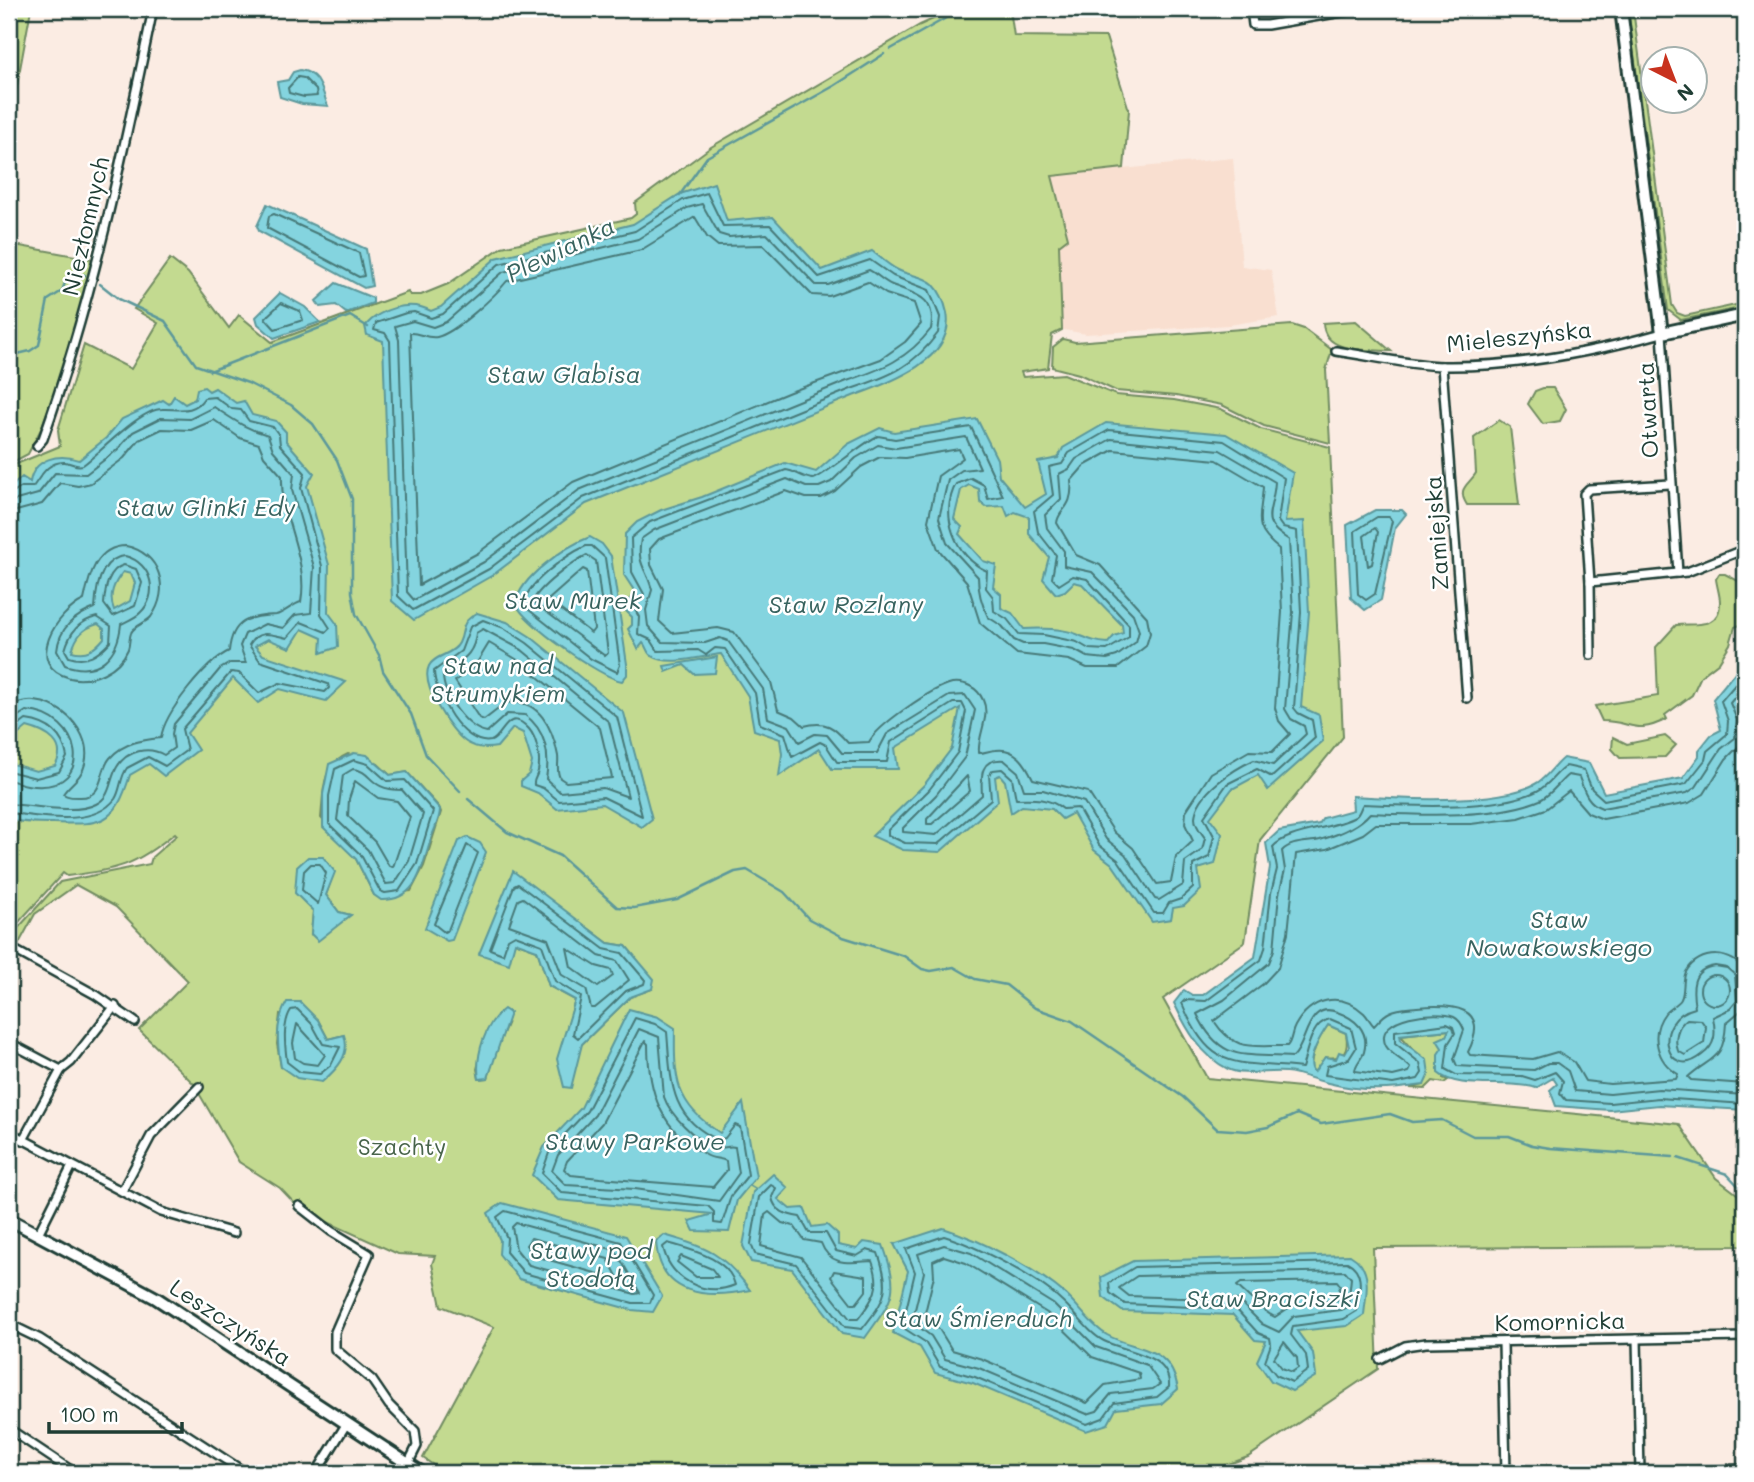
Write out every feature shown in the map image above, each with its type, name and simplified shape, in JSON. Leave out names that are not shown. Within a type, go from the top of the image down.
[{"type":"street","name":"Niezłomnych","points":[[37,446],[43,439],[66,378],[86,309],[153,9]]},
{"type":"street","points":[[1251,9],[1253,25],[1359,9]]},
{"type":"street","points":[[1620,9],[1640,144],[1662,333]]},
{"type":"street","name":"Mieleszyńska","points":[[1336,351],[1442,366],[1558,358],[1594,352],[1662,333],[1745,315]]},
{"type":"street","name":"Otwarta","points":[[1662,333],[1678,573]]},
{"type":"street","name":"Zamiejska","points":[[1442,366],[1466,698]]},
{"type":"street","name":"Otwarta","points":[[1590,582],[1584,494],[1589,489],[1670,484]]},
{"type":"street","points":[[1591,654],[1590,582],[1678,573],[1745,549]]},
{"type":"street","points":[[9,947],[115,1006],[135,1022]]},
{"type":"street","points":[[23,1140],[61,1070],[71,1062],[115,1006]]},
{"type":"street","points":[[10,1043],[61,1070]]},
{"type":"street","points":[[122,1191],[151,1136],[199,1087]]},
{"type":"street","points":[[9,1132],[161,1212],[234,1233]]},
{"type":"street","points":[[38,1234],[72,1167]]},
{"type":"street","points":[[299,1206],[331,1231],[369,1254],[335,1332],[335,1349],[372,1380],[389,1405],[415,1431],[417,1446],[408,1464]]},
{"type":"street","name":"Leszczyńska","points":[[9,1219],[156,1298],[422,1473]]},
{"type":"street","points":[[9,1324],[40,1339],[246,1473]]},
{"type":"street","name":"Komornicka","points":[[1380,1359],[1413,1345],[1745,1337]]},
{"type":"street","points":[[1637,1339],[1642,1473],[1745,1469]]},
{"type":"street","points":[[1503,1343],[1506,1473]]},
{"type":"street","points":[[316,1473],[347,1423]]},
{"type":"street","points":[[9,1429],[75,1473]]},
{"type":"shaded area","points":[[1233,158],[1242,266],[1271,270],[1279,317],[1229,325],[1086,334],[1059,329],[1052,176]]},
{"type":"green space","points":[[9,9],[31,9],[9,129]]},
{"type":"green space","name":"Szachty","points":[[955,9],[1010,9],[1014,36],[1106,37],[1129,110],[1124,168],[1052,176],[1068,238],[1059,245],[1062,330],[1052,335],[1048,368],[1021,372],[1023,377],[1064,374],[1116,395],[1174,400],[1221,409],[1261,429],[1330,447],[1343,737],[1260,840],[1245,942],[1163,999],[1207,1078],[1679,1124],[1716,1178],[1745,1200],[1745,1246],[1373,1248],[1378,1369],[1248,1457],[1204,1473],[445,1473],[423,1458],[494,1327],[441,1306],[432,1264],[435,1256],[398,1254],[301,1210],[280,1188],[239,1162],[193,1083],[139,1030],[188,981],[116,907],[76,885],[35,914],[17,947],[9,942],[9,938],[60,882],[150,864],[152,857],[177,835],[175,833],[148,853],[125,865],[67,876],[63,873],[9,933],[9,467],[60,446],[58,430],[84,345],[131,369],[158,323],[134,309],[170,259],[188,273],[229,328],[239,315],[272,342],[408,292],[410,295],[421,295],[448,284],[502,247],[631,218],[636,214],[635,203],[711,147],[920,25]],"holes":[[[348,754],[378,764],[390,775],[407,772],[439,807],[441,812],[424,866],[411,891],[374,895],[356,859],[321,818],[325,781],[332,765]],[[334,872],[326,895],[339,912],[350,915],[311,934],[313,911]],[[581,923],[608,943],[626,946],[639,962],[652,989],[630,997],[582,1044],[567,1029],[575,1000],[549,986],[537,950],[515,942]],[[280,1014],[318,1020],[328,1039],[344,1035],[281,1067],[277,1044]],[[507,1024],[488,1078],[479,1079],[477,1069],[487,1031]]]},
{"type":"green space","points":[[1628,9],[1633,9],[1638,47],[1638,84]]},
{"type":"green space","points":[[1642,116],[1647,116],[1672,305],[1677,313],[1685,316],[1745,303],[1745,307],[1681,320],[1668,310]]},
{"type":"green space","points":[[9,244],[92,259],[70,348],[41,429],[28,454],[9,464],[9,407],[15,402],[9,389]]},
{"type":"green space","points":[[1356,321],[1391,351],[1348,348],[1331,340],[1325,333],[1323,323]]},
{"type":"green space","points":[[1292,325],[1304,329],[1332,350],[1326,370],[1330,443],[1264,426],[1222,405],[1176,396],[1116,391],[1079,374],[1052,367],[1053,347],[1063,339],[1075,342]]},
{"type":"green space","points":[[1553,388],[1566,409],[1560,421],[1543,424],[1528,404],[1535,391]]},
{"type":"green space","points":[[1499,420],[1510,427],[1519,505],[1467,505],[1463,491],[1476,473],[1474,438]]},
{"type":"green space","points":[[1719,574],[1725,574],[1740,582],[1745,581],[1745,623],[1735,627],[1730,644],[1719,662],[1701,676],[1692,695],[1665,715],[1667,719],[1640,727],[1602,721],[1595,706],[1658,696],[1656,647],[1676,625],[1705,623],[1716,617],[1720,602],[1716,579]]},
{"type":"green space","points":[[1665,736],[1676,745],[1665,757],[1620,758],[1612,749],[1613,737],[1627,744]]},
{"type":"green space","points":[[1328,1025],[1346,1033],[1346,1049],[1337,1057],[1325,1057],[1315,1073],[1311,1071],[1313,1053]]},
{"type":"green space","points":[[1449,1030],[1442,1048],[1443,1078],[1448,1080],[1444,1083],[1433,1081],[1425,1089],[1410,1088],[1424,1085],[1413,1049],[1400,1035]]},
{"type":"water","points":[[300,70],[317,79],[328,106],[302,104],[280,97],[277,82],[288,80],[293,72]]},
{"type":"water","name":"Staw Glabisa","points":[[714,183],[727,221],[773,217],[822,270],[872,251],[895,268],[929,281],[940,294],[947,313],[947,330],[941,344],[916,368],[883,385],[586,504],[493,575],[414,620],[392,601],[383,341],[367,335],[365,326],[379,315],[395,308],[414,306],[431,311],[441,307],[496,258],[633,224],[680,194]]},
{"type":"water","points":[[267,204],[366,249],[372,286],[364,288],[259,231],[257,226]]},
{"type":"water","points":[[336,283],[373,298],[373,303],[346,313],[336,305],[320,307],[316,301]]},
{"type":"water","points":[[280,293],[305,307],[320,322],[274,338],[258,324],[256,317]]},
{"type":"water","name":"Staw Glinki Edy","points":[[204,387],[209,391],[215,388],[236,403],[244,401],[252,415],[276,421],[286,432],[286,441],[314,473],[307,486],[329,565],[328,612],[337,624],[338,647],[321,653],[322,638],[302,629],[290,648],[268,639],[255,646],[263,655],[346,682],[326,701],[280,689],[258,703],[233,678],[187,733],[198,750],[164,776],[149,764],[130,775],[119,804],[112,813],[95,822],[70,824],[9,819],[9,763],[36,771],[55,766],[59,751],[48,736],[27,727],[9,742],[9,489],[22,477],[30,482],[37,467],[48,459],[63,457],[79,460],[106,438],[122,419],[163,400],[169,404],[174,396],[185,404],[195,399],[197,389]],"holes":[[[123,572],[131,574],[135,583],[130,601],[114,610],[113,590]],[[98,624],[104,629],[101,642],[86,652],[72,651],[81,633]]]},
{"type":"water","name":"Staw Rozlany","points":[[977,419],[997,459],[999,476],[1025,507],[1046,494],[1038,462],[1058,458],[1063,448],[1106,423],[1226,434],[1293,473],[1285,522],[1304,521],[1309,612],[1301,707],[1319,715],[1323,741],[1268,790],[1258,775],[1232,789],[1210,818],[1222,834],[1215,864],[1198,869],[1201,890],[1184,906],[1173,908],[1171,919],[1152,922],[1112,864],[1094,850],[1073,813],[1062,819],[1052,809],[1022,806],[1011,813],[1005,781],[1000,775],[995,777],[998,801],[940,852],[903,850],[872,836],[924,785],[952,748],[960,708],[895,748],[898,769],[832,769],[819,749],[779,776],[782,754],[780,739],[754,730],[748,696],[721,654],[667,661],[650,655],[643,643],[638,649],[628,629],[632,625],[632,617],[625,610],[625,602],[637,595],[624,575],[625,534],[637,522],[661,510],[702,497],[785,463],[816,472],[848,444],[880,428],[894,432]],"holes":[[[969,485],[979,489],[980,502],[986,507],[1004,506],[1008,516],[1015,512],[1029,517],[1029,534],[1049,557],[1043,579],[1056,594],[1065,591],[1074,582],[1082,584],[1122,625],[1123,633],[1114,636],[1108,643],[1061,630],[1024,629],[1012,613],[1001,608],[1001,594],[993,587],[996,565],[983,561],[959,534],[962,527],[954,519],[961,490]]]},
{"type":"water","points":[[1375,510],[1402,510],[1406,514],[1395,528],[1381,600],[1365,610],[1351,598],[1347,525]]},
{"type":"water","name":"Staw Murek","points":[[590,537],[602,544],[611,556],[627,664],[627,675],[622,681],[612,678],[563,648],[532,622],[516,603],[519,593],[535,573],[569,547]]},
{"type":"water","name":"Staw nad Strumykiem","points":[[477,613],[507,622],[531,637],[624,713],[652,819],[642,827],[602,804],[557,809],[538,793],[521,786],[521,781],[529,774],[532,762],[523,733],[513,728],[497,747],[485,748],[466,742],[452,728],[438,707],[427,674],[431,662],[456,647],[465,624]]},
{"type":"water","points":[[717,657],[715,673],[694,674],[684,665],[666,672],[664,666]]},
{"type":"water","name":"Staw Nowakowskiego","points":[[1745,666],[1745,1110],[1659,1105],[1610,1110],[1556,1106],[1550,1090],[1557,1084],[1553,1078],[1536,1088],[1512,1084],[1458,1082],[1438,1073],[1438,1054],[1442,1048],[1437,1040],[1446,1036],[1449,1030],[1400,1035],[1401,1040],[1427,1060],[1429,1074],[1424,1085],[1376,1089],[1341,1086],[1291,1073],[1249,1073],[1228,1069],[1210,1057],[1189,1031],[1174,1003],[1184,990],[1192,995],[1203,995],[1255,957],[1270,867],[1266,843],[1279,831],[1319,824],[1323,818],[1353,810],[1352,796],[1446,799],[1518,791],[1535,784],[1563,758],[1589,763],[1604,793],[1683,778],[1699,756],[1699,750],[1711,735],[1721,730],[1713,699],[1736,671]],"holes":[[[1328,1025],[1346,1033],[1349,1047],[1345,1054],[1339,1052],[1336,1059],[1325,1057],[1314,1072],[1312,1055]]]},
{"type":"water","points":[[354,753],[367,755],[390,775],[407,772],[440,809],[417,879],[411,888],[394,899],[381,900],[374,895],[356,859],[323,827],[323,794],[329,764]]},
{"type":"water","points":[[467,837],[480,843],[486,852],[452,940],[447,941],[425,928],[459,841]]},
{"type":"water","points":[[308,857],[323,857],[335,872],[326,895],[339,912],[351,915],[318,941],[311,934],[313,911],[295,893],[297,867]]},
{"type":"water","name":"Stawy Parkowe","points":[[513,871],[608,943],[626,946],[654,979],[652,989],[630,997],[582,1044],[571,1088],[564,1087],[557,1059],[575,1000],[549,986],[537,950],[515,942],[509,964],[479,954]]},
{"type":"water","points":[[287,1002],[300,1002],[318,1020],[328,1039],[344,1035],[344,1055],[337,1067],[322,1082],[297,1078],[281,1067],[278,1033],[280,1017]]},
{"type":"water","points":[[504,1009],[510,1013],[488,1078],[479,1079],[483,1041],[497,1015]]},
{"type":"water","name":"Stawy Parkowe","points":[[629,1009],[658,1017],[675,1028],[675,1062],[680,1089],[694,1112],[705,1122],[720,1133],[743,1103],[756,1177],[737,1200],[729,1232],[694,1231],[689,1221],[713,1214],[558,1200],[532,1175],[544,1147],[581,1108]]},
{"type":"water","points":[[773,1174],[788,1188],[778,1199],[790,1209],[804,1208],[812,1227],[827,1225],[838,1235],[838,1245],[857,1249],[864,1242],[883,1245],[891,1274],[891,1294],[865,1338],[842,1334],[792,1269],[751,1262],[743,1246],[753,1192]]},
{"type":"water","name":"Stawy pod Stodołą","points":[[502,1203],[626,1236],[662,1296],[653,1312],[632,1310],[519,1279],[499,1254],[500,1240],[488,1213]]},
{"type":"water","name":"Staw Śmierduch","points":[[943,1228],[990,1247],[1023,1265],[1065,1294],[1101,1331],[1160,1357],[1174,1374],[1178,1389],[1161,1404],[1116,1409],[1108,1424],[1086,1431],[973,1383],[935,1373],[920,1347],[893,1333],[908,1271],[894,1244]]},
{"type":"water","name":"Stawy pod Stodołą","points":[[664,1235],[703,1248],[723,1260],[750,1290],[703,1293],[688,1290],[676,1283],[666,1274],[659,1260],[656,1241]]},
{"type":"water","name":"Staw Braciszki","points":[[1350,1255],[1358,1261],[1366,1274],[1364,1315],[1347,1326],[1297,1331],[1313,1353],[1316,1376],[1292,1391],[1271,1381],[1257,1361],[1266,1341],[1255,1340],[1233,1315],[1122,1311],[1103,1297],[1101,1277],[1133,1261]]},
{"type":"waterway","name":"Plewianka","points":[[891,49],[962,9]]},
{"type":"waterway","name":"Plewianka","points":[[679,196],[707,157],[834,86],[884,54]]},
{"type":"waterway","points":[[9,356],[30,351],[39,345],[48,300],[62,291],[69,272],[85,275]]},
{"type":"waterway","points":[[100,284],[119,299],[165,321],[196,365],[248,383],[291,405],[313,424],[337,460],[352,499],[352,592],[356,614],[379,655],[383,671],[411,714],[426,755],[460,791]]},
{"type":"waterway","name":"Plewianka","points":[[210,371],[350,316],[368,327]]},
{"type":"waterway","points":[[468,799],[507,832],[560,856],[617,907],[634,908],[677,900],[735,872],[747,870],[784,892],[809,919],[843,937],[904,956],[922,969],[931,971],[954,967],[975,979],[1006,985],[1035,1008],[1072,1021],[1183,1097],[1217,1129],[1247,1131],[1268,1127],[1297,1114],[1321,1124],[1390,1114],[1412,1122],[1442,1120],[1473,1136],[1509,1136],[1532,1145],[1550,1148],[1673,1157]]},
{"type":"waterway","points":[[1678,1158],[1727,1174],[1745,1193]]},
{"type":"waterway","points":[[749,1185],[756,1189]]}]
